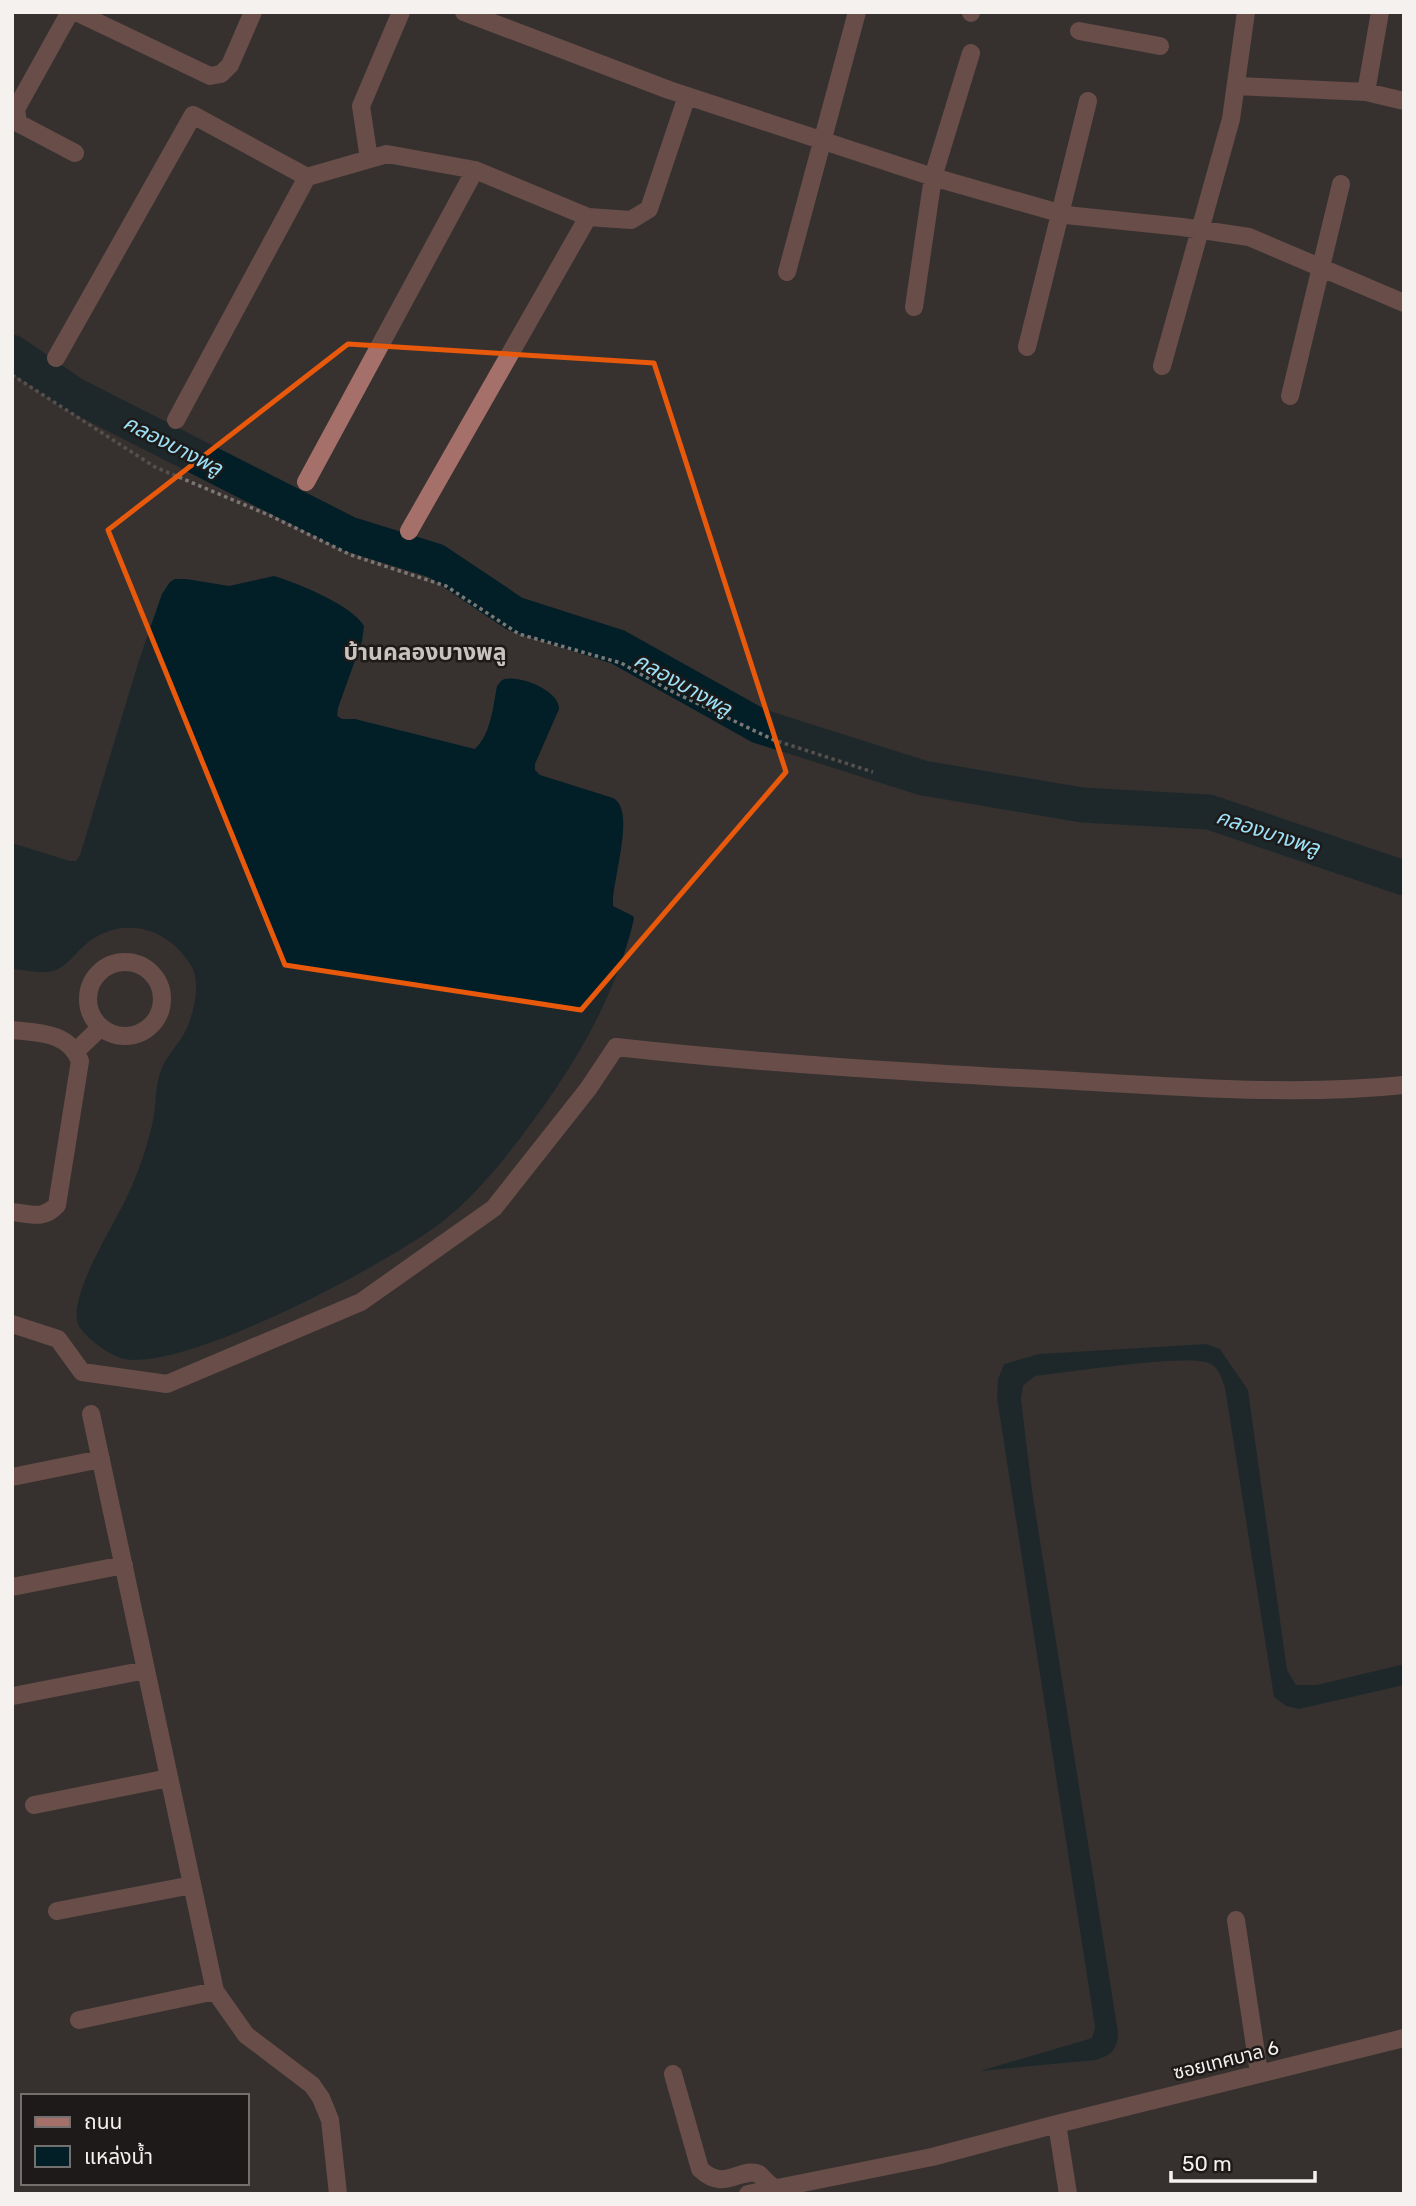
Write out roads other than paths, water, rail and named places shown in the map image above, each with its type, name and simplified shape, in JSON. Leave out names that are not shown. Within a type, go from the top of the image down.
[{"type":"street","points":[[70,12],[16,109],[18,123],[75,153]]},
{"type":"street","points":[[76,12],[210,76],[221,74],[230,65],[253,12]]},
{"type":"street","points":[[369,159],[361,106],[401,12]]},
{"type":"street","points":[[464,12],[687,96],[933,177],[1060,214],[1249,237],[1404,303]]},
{"type":"street","points":[[788,272],[858,12]]},
{"type":"street","points":[[1083,12],[1078,36],[1160,46]]},
{"type":"street","points":[[1162,366],[1231,119],[1246,12]]},
{"type":"street","points":[[1366,92],[1380,12]]},
{"type":"street","points":[[914,307],[933,177],[971,53]]},
{"type":"street","points":[[1237,86],[1366,92],[1404,101]]},
{"type":"street","points":[[55,358],[193,115],[307,177],[387,154],[475,170],[588,218],[631,220],[649,209],[687,96]]},
{"type":"street","points":[[1027,347],[1088,101]]},
{"type":"street","points":[[306,482],[475,170]]},
{"type":"street","points":[[176,420],[307,177]]},
{"type":"street","points":[[1290,396],[1341,184]]},
{"type":"street","points":[[409,531],[588,218]]},
{"type":"street","points":[[131,962],[150,971],[162,989],[163,1000],[161,1011],[149,1028],[140,1034],[119,1037],[100,1028],[93,1020],[88,999],[89,988],[101,971],[110,965],[131,962]]},
{"type":"street","points":[[76,1051],[100,1028]]},
{"type":"street","points":[[12,1030],[54,1035],[67,1041],[80,1061],[57,1205],[50,1213],[38,1215],[12,1212]]},
{"type":"street","points":[[12,1324],[58,1339],[82,1372],[167,1384],[361,1302],[494,1208],[588,1089],[616,1047],[724,1059],[1241,1090],[1362,1090],[1404,1085]]},
{"type":"street","points":[[91,1414],[215,1991],[246,2035],[312,2085],[321,2098],[330,2120],[338,2194]]},
{"type":"street","points":[[12,1477],[101,1459]]},
{"type":"street","points":[[12,1587],[124,1565]]},
{"type":"street","points":[[13,1696],[146,1670]]},
{"type":"street","points":[[34,1805],[169,1778]]},
{"type":"street","points":[[57,1911],[192,1885]]},
{"type":"street","points":[[1236,1920],[1259,2073]]},
{"type":"street","points":[[79,2020],[215,1991]]},
{"type":"street","name":"ซอยเทศบาล 6","points":[[750,2194],[778,2192],[932,2157],[1404,2038]]},
{"type":"street","points":[[673,2074],[700,2169],[709,2178],[728,2179],[750,2173],[759,2175],[778,2192]]},
{"type":"street","points":[[1057,2124],[1068,2194]]},
{"type":"water","points":[[274,576],[336,603],[358,618],[364,626],[362,641],[338,708],[337,716],[342,719],[355,719],[475,749],[485,736],[497,686],[502,680],[520,679],[553,696],[559,709],[535,764],[535,770],[540,775],[613,798],[620,805],[623,831],[613,906],[634,919],[612,986],[581,1049],[563,1078],[500,1164],[442,1222],[335,1287],[239,1332],[154,1358],[124,1359],[106,1351],[84,1333],[77,1318],[78,1304],[89,1271],[138,1171],[154,1118],[159,1077],[163,1065],[189,1022],[196,997],[196,979],[190,964],[168,941],[155,933],[127,928],[99,936],[85,945],[66,964],[53,971],[12,969],[12,843],[70,861],[76,861],[80,855],[139,660],[162,594],[170,582],[186,579],[229,586]]},
{"type":"water","points":[[1206,1344],[1220,1349],[1248,1390],[1287,1670],[1296,1685],[1317,1685],[1404,1664],[1404,1685],[1299,1709],[1286,1706],[1274,1697],[1225,1388],[1215,1367],[1195,1361],[1124,1365],[1035,1376],[1023,1386],[1021,1399],[1032,1490],[1118,2038],[1113,2050],[1096,2060],[980,2071],[1092,2038],[1095,2027],[997,1398],[998,1379],[1004,1364],[1039,1354]]},
{"type":"waterway","name":"คลองบางพลู","points":[[12,352],[73,394],[349,534],[436,561],[515,614],[618,647],[759,726],[923,778],[1082,805],[1209,812],[1404,878]]},
{"type":"district","name":"บ้านคลองบางพลู","points":[[425,652]]}]
